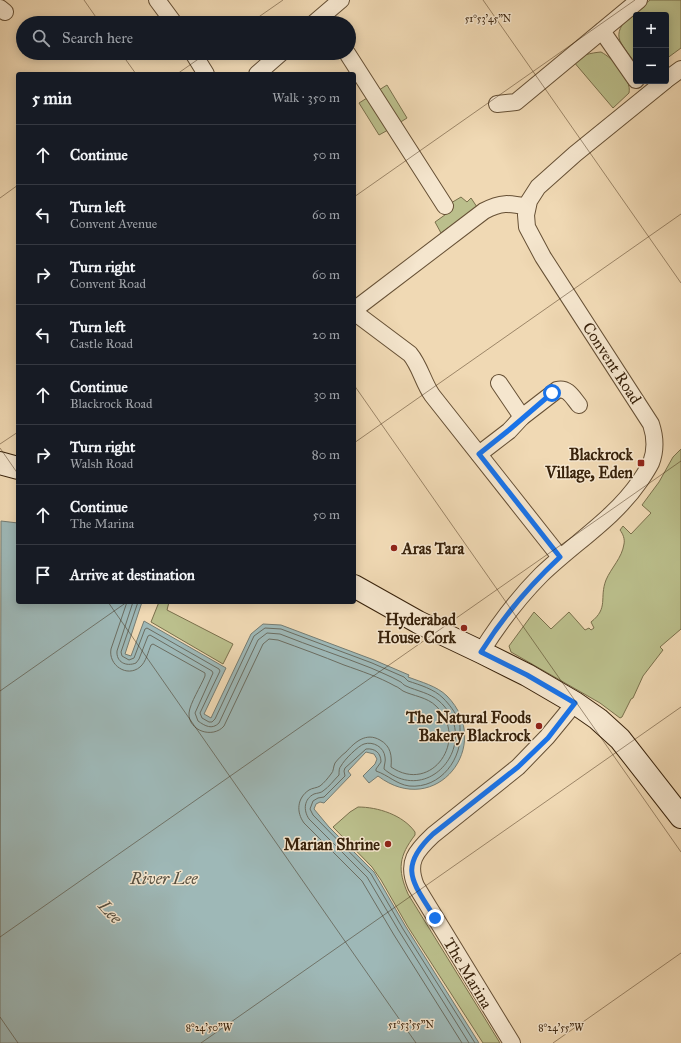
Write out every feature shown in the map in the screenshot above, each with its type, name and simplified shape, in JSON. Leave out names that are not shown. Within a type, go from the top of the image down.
[{"type":"main road","points":[[0,463],[16,467]]},
{"type":"main road","points":[[356,587],[418,622],[527,675],[575,703],[598,719],[620,739],[681,817]]},
{"type":"street","points":[[157,0],[169,16]]},
{"type":"street","points":[[497,104],[516,102],[639,0]]},
{"type":"street","points":[[602,31],[633,74]]},
{"type":"street","points":[[197,60],[205,72]]},
{"type":"street","points":[[259,72],[273,60]]},
{"type":"street","points":[[352,60],[446,206]]},
{"type":"street","name":"Convent Road","points":[[669,79],[681,69]]},
{"type":"street","points":[[640,84],[647,95]]},
{"type":"street","name":"Convent Road","points":[[481,652],[503,620],[531,586],[560,557],[606,519],[629,496],[651,462],[654,441],[653,430],[648,418],[543,257],[536,245],[526,221],[527,207],[534,191],[575,154],[662,84]]},
{"type":"street","points":[[356,309],[484,211],[495,205],[505,203],[527,207]]},
{"type":"street","points":[[356,313],[410,354],[415,361],[425,385],[432,395],[560,557]]},
{"type":"street","points":[[499,383],[522,418]]},
{"type":"street","points":[[479,454],[552,393],[560,389],[568,392],[579,405]]},
{"type":"street","name":"The Marina","points":[[512,1043],[431,911],[412,876],[411,866],[420,846],[518,767],[548,738],[575,703]]},
{"type":"green space","points":[[650,0],[681,0],[681,48],[669,57],[669,12],[634,12]]},
{"type":"green space","points":[[633,13],[633,60],[620,41],[619,35],[620,29]]},
{"type":"green space","points":[[601,52],[616,64],[625,75],[628,82],[629,93],[613,108],[573,61],[586,55]]},
{"type":"green space","points":[[387,85],[407,118],[399,123],[379,90]]},
{"type":"green space","points":[[367,98],[388,130],[379,135],[359,103]]},
{"type":"green space","points":[[461,197],[467,202],[471,198],[477,207],[441,233],[435,222],[449,212],[446,206]]},
{"type":"green space","points":[[681,449],[681,629],[660,647],[663,650],[643,676],[633,698],[620,718],[600,703],[511,652],[509,646],[534,612],[551,629],[569,612],[585,630],[589,628],[591,630],[594,628],[591,622],[597,617],[602,607],[606,580],[623,549],[624,538],[620,530],[623,526],[631,534],[651,513],[642,505],[659,482],[673,457]]},
{"type":"green space","points":[[158,604],[168,604],[167,610],[233,644],[223,664],[151,622]]},
{"type":"green space","points":[[358,807],[382,810],[390,813],[404,821],[415,832],[415,835],[403,856],[401,863],[404,885],[408,894],[500,1043],[483,1043],[408,927],[372,867],[333,827]]},
{"type":"water","name":"River Lee","points":[[1,521],[16,523],[16,604],[141,604],[125,654],[131,656],[144,621],[226,668],[204,714],[211,718],[251,634],[263,624],[281,625],[374,660],[409,675],[408,677],[434,687],[447,696],[460,715],[465,735],[462,754],[452,771],[438,783],[420,789],[400,787],[378,776],[369,783],[363,776],[375,764],[377,759],[374,754],[366,752],[348,771],[351,775],[324,803],[320,802],[316,804],[314,809],[329,827],[374,872],[406,927],[479,1043],[0,1043]]},
{"type":"place","name":"Blackrock Village, Eden","points":[[641,463]]},
{"type":"place","name":"Aras Tara","points":[[394,548]]},
{"type":"place","name":"Hyderabad House Cork","points":[[464,628]]},
{"type":"place","name":"The Natural Foods Bakery Blackrock","points":[[539,726]]},
{"type":"place","name":"Marian Shrine","points":[[388,844]]},
{"type":"route","points":[[435,918],[416,886],[412,876],[411,866],[420,846],[518,767],[548,738],[575,703],[527,675],[481,652],[503,620],[531,586],[560,557],[479,454],[552,393]]},
{"type":"water label","name":"Lee","points":[[110,912]]}]
